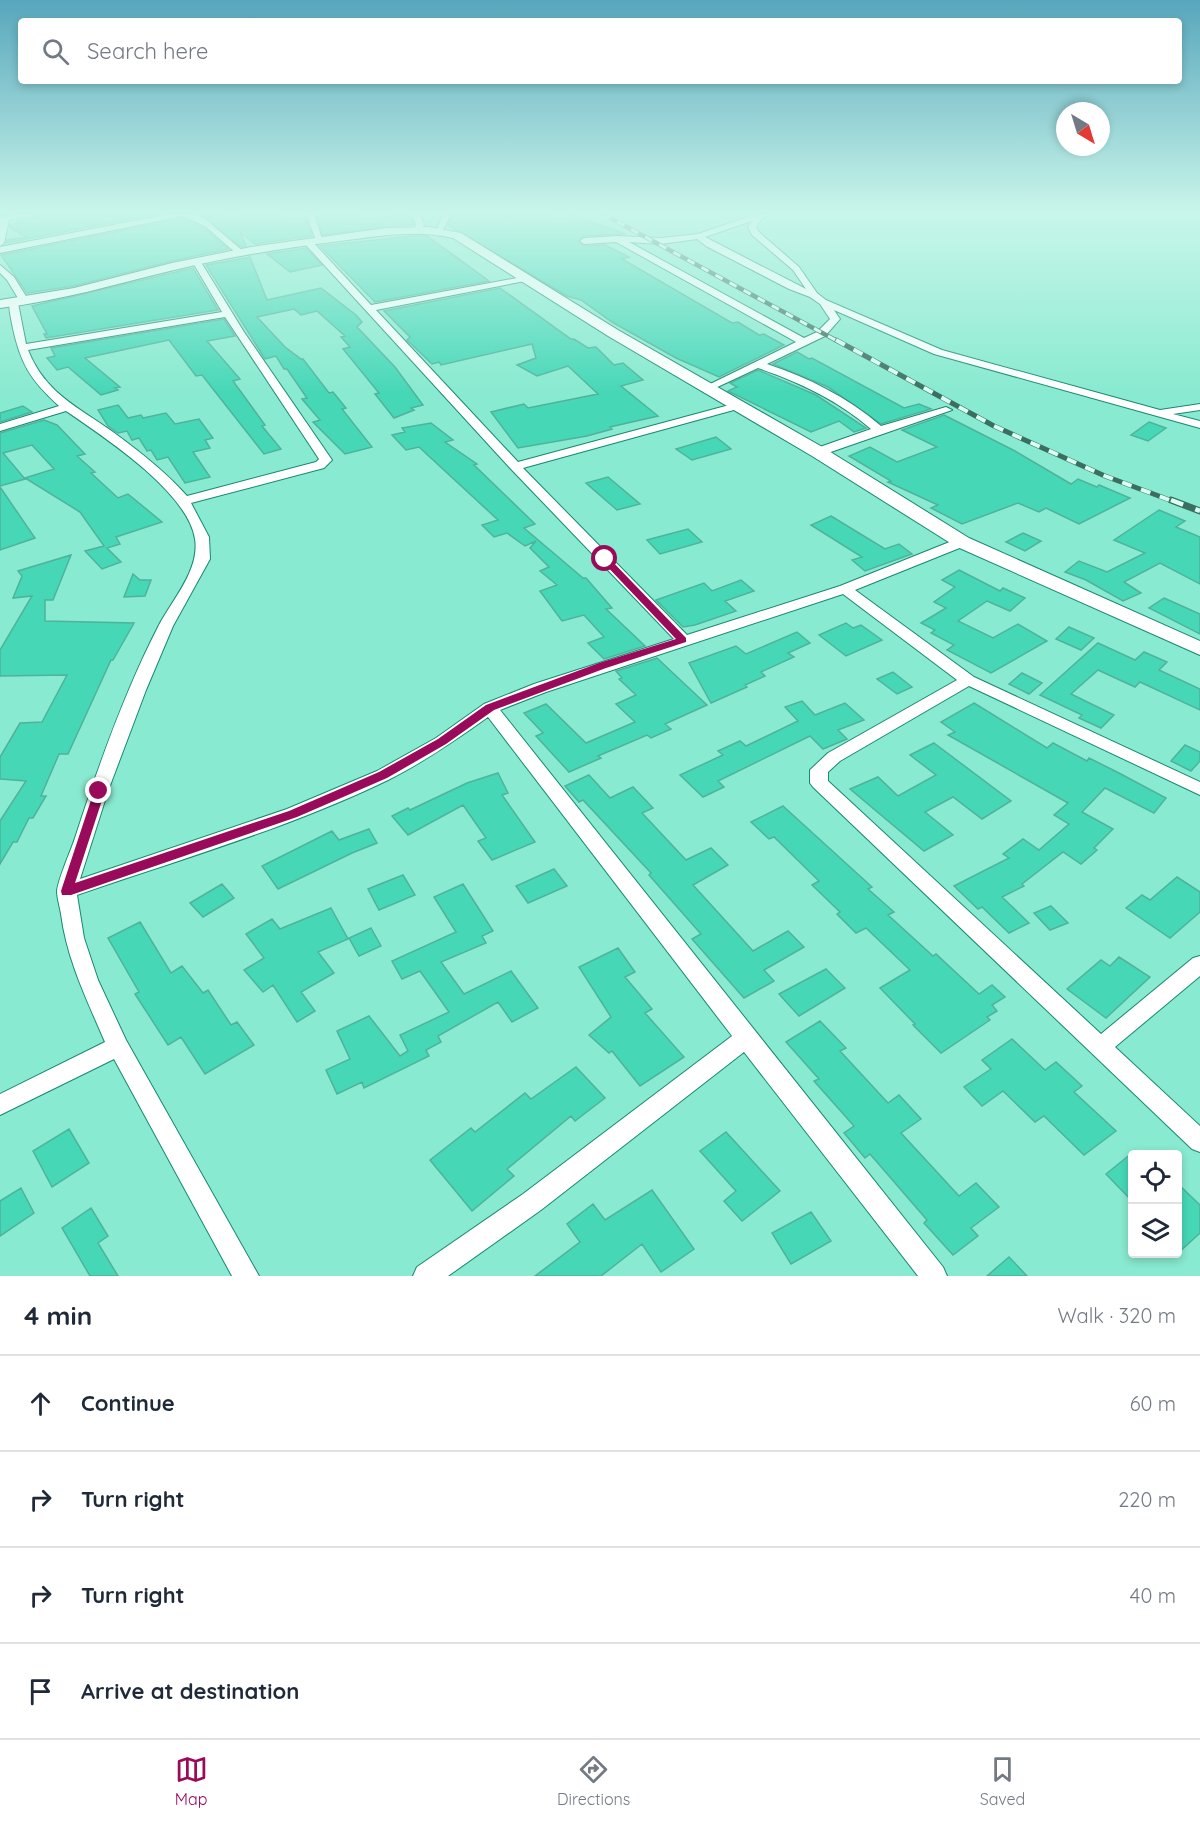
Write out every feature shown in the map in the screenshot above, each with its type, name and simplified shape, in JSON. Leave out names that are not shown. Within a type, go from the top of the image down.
[{"type":"street","points":[[6,274],[11,279],[12,303],[22,348],[29,366],[42,385],[68,407],[109,435],[170,485],[184,501],[202,537],[203,559],[166,626],[138,690],[99,791],[67,891],[74,938],[88,980],[118,1046],[246,1276]]},
{"type":"street","points":[[12,303],[141,274]]},
{"type":"street","points":[[184,501],[326,462],[204,274]]},
{"type":"street","points":[[341,274],[515,466],[682,640]]},
{"type":"street","points":[[518,274],[613,333],[818,452],[962,542],[1200,649]]},
{"type":"street","points":[[680,274],[804,342]]},
{"type":"street","points":[[766,274],[938,352],[1200,424]]},
{"type":"street","points":[[800,274],[813,295]]},
{"type":"street","points":[[370,308],[525,278]]},
{"type":"street","points":[[707,388],[821,334],[835,319],[824,302]]},
{"type":"street","points":[[22,348],[228,314]]},
{"type":"street","points":[[757,364],[782,371],[819,388],[859,413],[879,430]]},
{"type":"street","points":[[515,466],[737,406]]},
{"type":"street","points":[[1157,412],[1200,406]]},
{"type":"street","points":[[0,428],[68,407]]},
{"type":"street","points":[[818,452],[879,430],[946,410]]},
{"type":"street","points":[[67,891],[175,856],[303,810],[383,775],[442,742],[490,708],[602,666],[845,589],[962,542]]},
{"type":"street","points":[[845,589],[968,680],[1200,789]]},
{"type":"street","points":[[968,680],[834,757],[819,770],[819,783],[1200,1141]]},
{"type":"street","points":[[490,708],[934,1276]]},
{"type":"street","points":[[1099,1048],[1200,964]]},
{"type":"street","points":[[426,1276],[532,1202],[746,1038]]},
{"type":"street","points":[[0,1105],[118,1046]]},
{"type":"building","points":[[14,274],[123,274],[74,286],[27,293]]},
{"type":"building","points":[[169,274],[196,274],[218,310],[46,338],[44,334],[47,334],[32,306]]},
{"type":"building","points":[[211,274],[257,274],[267,300],[321,288],[356,315],[362,322],[357,327],[395,367],[423,405],[411,408],[414,410],[394,418],[375,394],[379,393],[343,349],[350,347],[341,337],[345,336],[317,311],[301,315],[294,309],[257,317],[285,347],[303,359],[329,393],[333,392],[346,408],[342,409],[372,447],[345,454],[313,422],[320,420],[302,399],[307,398],[287,369],[284,369],[276,356],[265,359]]},
{"type":"building","points":[[347,274],[479,274],[489,281],[375,302]]},
{"type":"building","points":[[529,274],[647,274],[732,323],[738,322],[759,335],[764,334],[784,345],[719,377],[676,358],[612,322],[581,300],[567,296]]},
{"type":"building","points":[[500,288],[571,339],[588,348],[596,347],[614,365],[623,363],[643,380],[621,386],[658,416],[610,427],[612,429],[587,436],[518,448],[491,412],[524,404],[528,408],[598,394],[568,366],[537,376],[517,365],[536,358],[532,344],[441,365],[439,362],[432,364],[407,340],[410,337],[384,311]]},
{"type":"building","points":[[224,319],[235,336],[207,341],[240,379],[233,381],[265,425],[262,426],[281,449],[264,454],[202,375],[196,376],[169,340],[85,358],[120,387],[115,388],[118,390],[101,395],[68,367],[57,370],[47,358],[55,356],[51,348]]},
{"type":"building","points":[[797,352],[904,408],[919,404],[931,409],[881,424],[828,387],[773,364]]},
{"type":"building","points":[[758,370],[816,395],[866,428],[854,432],[839,421],[811,432],[728,391],[737,387],[730,383]]},
{"type":"building","points":[[118,405],[128,418],[141,415],[143,418],[166,413],[175,424],[199,419],[213,438],[205,440],[210,448],[193,452],[210,477],[185,483],[168,457],[157,460],[151,450],[147,451],[139,438],[132,440],[127,431],[118,433],[108,426],[98,410]]},
{"type":"building","points":[[23,406],[32,412],[0,422],[0,413]]},
{"type":"building","points":[[944,415],[1015,451],[1071,484],[1078,479],[1130,498],[1079,524],[1046,508],[1039,512],[1018,503],[962,524],[931,508],[938,505],[888,482],[891,481],[849,456],[870,447],[897,462],[937,447],[902,430]]},
{"type":"building","points":[[44,420],[57,425],[85,454],[77,456],[95,472],[91,473],[118,498],[128,494],[162,522],[116,537],[120,544],[107,548],[121,562],[102,569],[85,551],[104,546],[80,512],[25,478],[54,469],[32,445],[3,453],[25,479],[0,486],[0,433]]},
{"type":"building","points":[[1149,422],[1166,428],[1148,441],[1131,435]]},
{"type":"building","points":[[431,423],[453,440],[445,442],[477,464],[474,465],[535,524],[524,528],[583,578],[586,578],[612,608],[606,609],[645,646],[604,659],[588,643],[604,637],[584,615],[562,621],[540,591],[557,585],[540,571],[549,567],[530,548],[536,541],[525,546],[507,533],[494,537],[482,525],[498,520],[419,447],[406,450],[392,435],[405,432],[402,428]]},
{"type":"building","points":[[716,437],[731,449],[692,460],[676,449]]},
{"type":"building","points":[[608,477],[640,504],[617,510],[586,483]]},
{"type":"building","points":[[0,487],[35,538],[0,550]]},
{"type":"building","points":[[1159,510],[1185,521],[1176,527],[1200,537],[1200,584],[1160,563],[1124,582],[1141,593],[1123,601],[1086,580],[1065,572],[1079,561],[1107,572],[1145,553],[1114,540]]},
{"type":"building","points":[[831,516],[885,549],[899,544],[912,554],[865,571],[852,560],[862,557],[811,525]]},
{"type":"building","points":[[688,529],[702,542],[660,554],[647,540]]},
{"type":"building","points":[[1023,533],[1041,541],[1025,551],[1006,542]]},
{"type":"building","points":[[71,555],[53,600],[45,600],[45,621],[134,623],[111,660],[68,754],[59,754],[41,796],[46,796],[0,864],[0,821],[26,781],[0,779],[0,757],[20,723],[42,722],[67,675],[0,676],[0,650],[32,596],[13,598],[22,576],[18,571]]},
{"type":"building","points":[[959,570],[1000,591],[1003,588],[1025,598],[1010,611],[987,601],[958,621],[993,638],[1018,624],[1047,641],[991,673],[947,650],[954,645],[931,633],[935,630],[921,623],[946,608],[934,602],[955,587],[942,580]]},
{"type":"building","points":[[133,574],[140,580],[151,580],[145,596],[124,597]]},
{"type":"building","points":[[741,580],[754,591],[725,601],[736,611],[695,625],[683,627],[656,600],[704,583],[712,591]]},
{"type":"building","points":[[1164,598],[1200,614],[1200,634],[1149,608]]},
{"type":"building","points":[[846,623],[853,628],[861,625],[882,640],[846,656],[819,635]]},
{"type":"building","points":[[1069,627],[1094,638],[1081,650],[1056,639]]},
{"type":"building","points":[[797,632],[810,643],[788,653],[794,657],[761,672],[765,676],[745,685],[747,687],[711,703],[689,663],[736,646],[746,654]]},
{"type":"building","points":[[1098,643],[1135,660],[1144,652],[1167,662],[1159,670],[1200,689],[1200,710],[1140,682],[1135,687],[1098,670],[1071,694],[1114,715],[1101,728],[1079,718],[1082,715],[1040,695]]},
{"type":"building","points":[[657,658],[707,705],[665,724],[671,729],[651,738],[647,735],[598,756],[601,758],[569,772],[536,736],[543,733],[524,713],[546,704],[586,743],[635,722],[616,704],[636,695],[619,679],[622,678],[616,671]]},
{"type":"building","points":[[893,672],[912,687],[897,694],[877,679]]},
{"type":"building","points":[[1022,673],[1042,683],[1029,694],[1009,684]]},
{"type":"building","points":[[802,701],[815,715],[845,703],[864,720],[838,730],[847,739],[823,749],[810,736],[718,781],[724,787],[703,797],[680,775],[723,755],[718,751],[740,741],[746,746],[798,721],[785,707]]},
{"type":"building","points":[[974,703],[1047,748],[1053,743],[1087,761],[1089,758],[1166,798],[1154,813],[1105,788],[1082,812],[1113,829],[1094,848],[1097,850],[1081,864],[1063,852],[1022,884],[1024,886],[1002,897],[1029,923],[1009,933],[982,907],[978,909],[954,886],[1009,858],[1003,854],[1023,839],[1039,850],[1069,824],[1054,815],[1068,803],[948,735],[955,732],[941,722]]},
{"type":"building","points":[[934,743],[1011,801],[982,819],[953,797],[925,812],[953,835],[924,851],[850,789],[878,777],[898,796],[936,775],[910,755]]},
{"type":"building","points":[[1185,745],[1200,752],[1200,761],[1191,771],[1171,761]]},
{"type":"building","points":[[498,773],[508,793],[502,795],[535,842],[492,860],[478,841],[486,838],[463,805],[408,835],[392,816],[467,783]]},
{"type":"building","points":[[589,775],[610,798],[633,787],[653,808],[642,813],[686,860],[711,848],[728,865],[693,885],[753,951],[788,931],[804,947],[764,970],[774,981],[744,998],[692,939],[701,934],[649,875],[651,873],[583,800],[579,802],[565,786]]},
{"type":"building","points":[[783,806],[872,887],[868,889],[894,912],[888,915],[933,956],[936,954],[979,994],[992,985],[1005,997],[992,1005],[997,1011],[987,1017],[990,1020],[941,1053],[913,1025],[915,1024],[880,988],[910,970],[866,928],[856,933],[837,914],[840,912],[812,885],[819,881],[774,837],[769,839],[751,822]]},
{"type":"building","points":[[369,829],[377,843],[278,889],[262,866],[332,831],[339,840]]},
{"type":"building","points":[[554,869],[567,886],[528,903],[516,886]]},
{"type":"building","points":[[403,875],[415,895],[379,910],[368,889]]},
{"type":"building","points":[[1177,877],[1200,892],[1200,912],[1170,938],[1126,908],[1142,895],[1150,900]]},
{"type":"building","points":[[222,884],[234,898],[203,917],[190,903]]},
{"type":"building","points":[[463,884],[493,931],[482,936],[486,943],[441,962],[464,994],[511,971],[538,1008],[512,1022],[498,1002],[438,1036],[441,1042],[426,1050],[429,1056],[364,1088],[362,1082],[337,1094],[326,1070],[350,1059],[337,1031],[369,1016],[400,1056],[408,1051],[400,1035],[449,1012],[420,971],[402,979],[392,961],[456,932],[434,897]]},
{"type":"building","points":[[1051,906],[1068,923],[1050,930],[1034,913]]},
{"type":"building","points":[[331,908],[348,939],[318,952],[334,973],[301,992],[315,1011],[297,1022],[273,985],[263,992],[244,970],[264,958],[246,934],[272,919],[280,929]]},
{"type":"building","points":[[140,922],[171,973],[182,966],[203,993],[208,990],[231,1025],[237,1022],[254,1045],[205,1074],[181,1037],[168,1045],[135,994],[139,992],[108,938]]},
{"type":"building","points":[[371,928],[381,946],[359,956],[349,938]]},
{"type":"building","points":[[618,948],[635,972],[625,977],[652,1009],[645,1013],[684,1057],[640,1086],[612,1051],[609,1053],[589,1035],[611,1017],[579,967]]},
{"type":"building","points":[[1119,957],[1150,977],[1106,1018],[1067,989],[1101,960],[1110,966]]},
{"type":"building","points":[[826,969],[845,988],[799,1016],[779,994]]},
{"type":"building","points":[[820,1021],[846,1048],[840,1051],[888,1103],[899,1095],[921,1119],[901,1133],[959,1196],[976,1183],[999,1207],[971,1228],[978,1236],[953,1255],[924,1223],[927,1220],[870,1154],[865,1158],[844,1133],[854,1126],[814,1081],[819,1079],[786,1042]]},
{"type":"building","points":[[1012,1039],[1045,1070],[1056,1062],[1082,1086],[1074,1092],[1116,1131],[1084,1155],[1044,1116],[1035,1122],[1003,1091],[982,1106],[964,1087],[991,1069],[982,1060]]},
{"type":"building","points":[[576,1067],[605,1098],[575,1121],[571,1116],[507,1169],[514,1176],[472,1211],[430,1160],[471,1128],[475,1132],[525,1093],[531,1099]]},
{"type":"building","points":[[69,1129],[89,1163],[52,1187],[33,1151]]},
{"type":"building","points":[[726,1132],[780,1191],[742,1221],[724,1201],[736,1191],[700,1151]]},
{"type":"building","points":[[1128,1156],[1128,1197],[1106,1174]]},
{"type":"building","points":[[21,1188],[34,1213],[0,1236],[0,1201]]},
{"type":"building","points":[[1182,1188],[1200,1205],[1200,1233],[1182,1249]]},
{"type":"building","points":[[652,1190],[694,1249],[661,1272],[642,1244],[601,1276],[535,1276],[580,1242],[567,1224],[593,1204],[605,1220]]},
{"type":"building","points":[[91,1208],[108,1236],[98,1243],[118,1276],[90,1276],[62,1228]]},
{"type":"building","points":[[811,1212],[831,1241],[791,1264],[772,1233]]},
{"type":"building","points":[[1009,1257],[1027,1276],[987,1276]]},
{"type":"railway","points":[[713,274],[839,342]]},
{"type":"railway","points":[[836,340],[994,426],[1105,476],[1175,502]]},
{"type":"railway","points":[[1171,500],[1200,511]]},
{"type":"route","points":[[99,791],[67,891],[293,814],[383,775],[442,742],[490,708],[602,666],[682,640],[605,559]]}]
